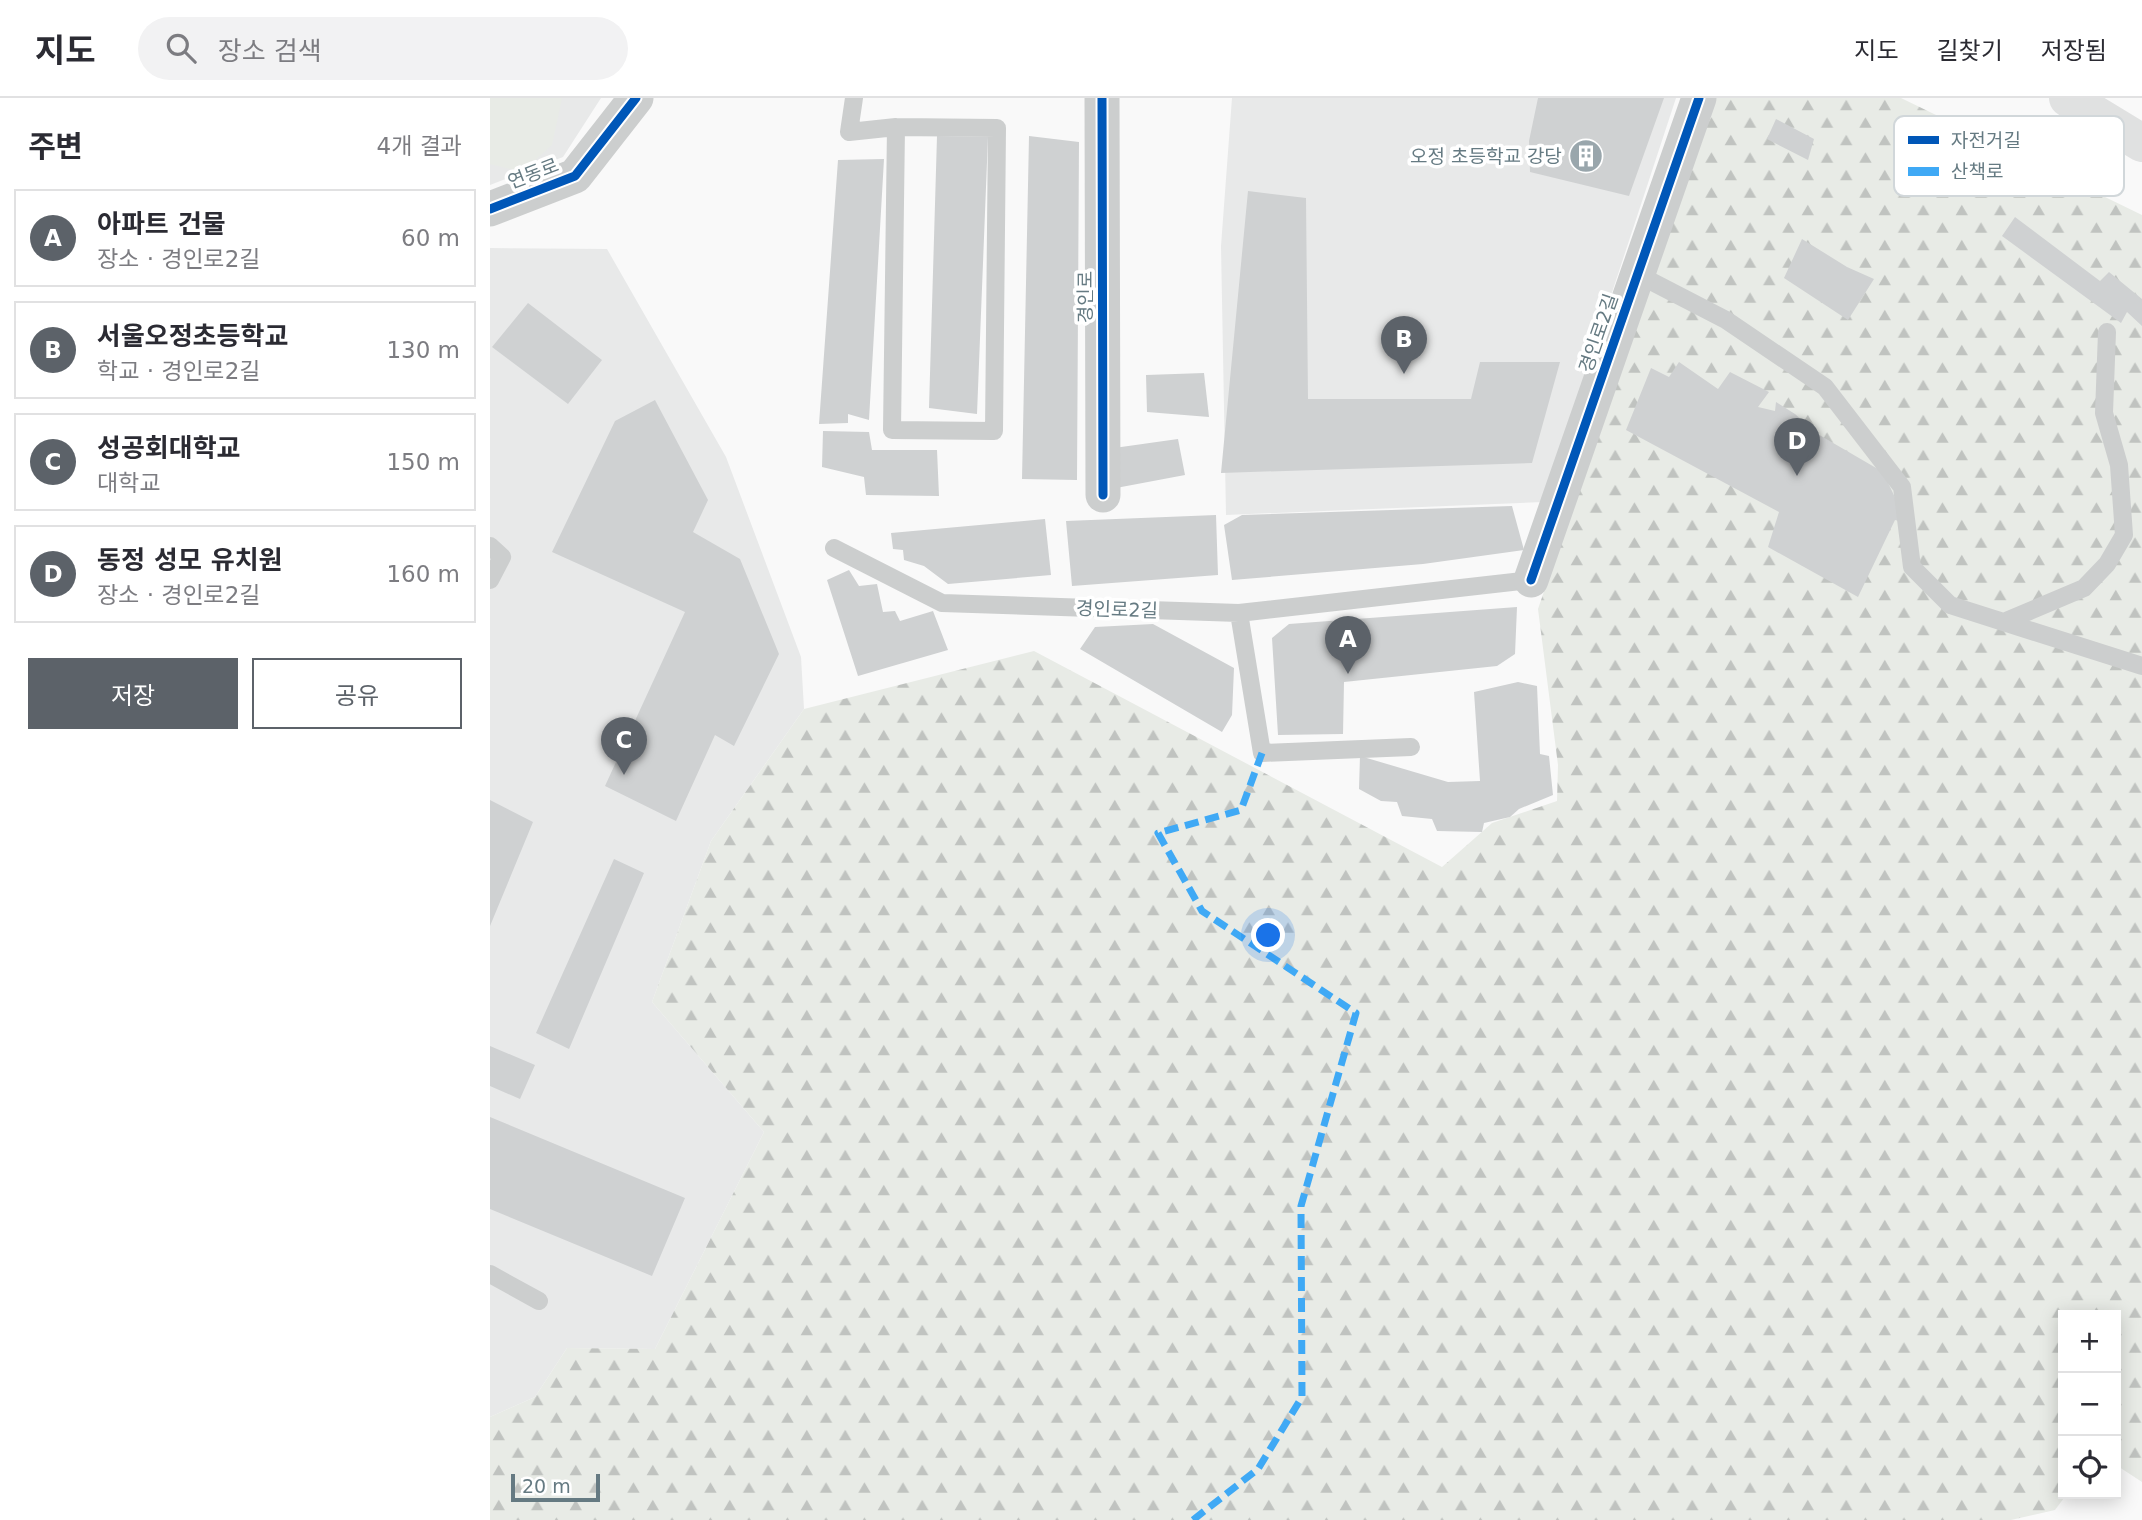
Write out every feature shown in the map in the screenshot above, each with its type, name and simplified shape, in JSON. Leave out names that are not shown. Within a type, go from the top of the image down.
[{"type":"main road","points":[[2068,98],[2098,116]]},
{"type":"main road","points":[[2124,132],[2142,143]]},
{"type":"street","name":"연동로","points":[[490,209],[575,176],[636,98]]},
{"type":"street","name":"경인로","points":[[1102,98],[1103,495]]},
{"type":"street","name":"경인로2길","points":[[1531,580],[1699,98]]},
{"type":"lane","points":[[854,98],[849,132],[896,127],[997,128],[994,431],[892,429],[896,127]]},
{"type":"lane","points":[[1637,274],[1726,320],[1825,387],[1902,487],[1912,568],[1950,605],[2142,666]]},
{"type":"lane","points":[[2006,621],[2084,588],[2108,564],[2124,535],[2119,465],[2104,413],[2107,332]]},
{"type":"lane","points":[[490,546],[502,557],[490,580]]},
{"type":"lane","name":"경인로2길","points":[[834,548],[942,603],[1239,613],[1531,580]]},
{"type":"lane","points":[[1239,613],[1262,752],[1411,747]]},
{"type":"lane","points":[[490,1274],[539,1301]]},
{"type":"shaded area","points":[[490,98],[601,98],[563,157],[490,185]]},
{"type":"shaded area","points":[[1232,98],[1676,98],[1543,502],[1226,515],[1221,246]]},
{"type":"shaded area","points":[[490,248],[607,249],[726,457],[801,657],[804,709],[711,841],[652,1002],[764,1132],[655,1349],[567,1348],[535,1397],[490,1417]]},
{"type":"green space","points":[[490,98],[562,98],[552,145],[522,172],[490,164]]},
{"type":"green space","points":[[1713,98],[1901,98],[1938,116],[1894,116],[1894,196],[2103,196],[2142,215],[2142,1482],[2121,1468],[2121,1310],[2058,1310],[2058,1499],[2063,1499],[2055,1510],[2011,1520],[490,1520],[490,1417],[535,1397],[567,1348],[655,1349],[764,1132],[652,1002],[711,841],[804,709],[1034,651],[1442,867],[1492,823],[1557,801],[1558,765],[1538,609]]},
{"type":"building","name":"오정 초등학교 강당","points":[[1538,98],[1664,98],[1629,196],[1530,172],[1529,141]]},
{"type":"building","points":[[1776,119],[1814,139],[1808,160],[1767,139]]},
{"type":"building","points":[[937,136],[988,137],[977,414],[929,408]]},
{"type":"building","points":[[1029,136],[1079,142],[1077,480],[1022,479]]},
{"type":"building","points":[[884,159],[869,420],[848,414],[848,423],[819,424],[838,160]]},
{"type":"building","points":[[1248,191],[1306,198],[1308,399],[1471,399],[1480,362],[1560,362],[1532,463],[1221,473]]},
{"type":"building","points":[[2015,217],[2100,281],[2109,272],[2142,299],[2142,326],[2127,312],[2121,323],[2002,236]]},
{"type":"building","points":[[1802,239],[1847,267],[1874,279],[1848,320],[1784,278]]},
{"type":"building","points":[[528,303],[602,360],[568,404],[492,347]]},
{"type":"building","points":[[1679,362],[1718,389],[1730,372],[1769,392],[1758,407],[1775,411],[1776,402],[1795,414],[1816,433],[1883,472],[1907,523],[1895,520],[1858,597],[1768,547],[1779,512],[1626,430],[1651,368],[1669,377]]},
{"type":"building","points":[[1204,373],[1209,417],[1147,412],[1146,375]]},
{"type":"building","points":[[655,400],[708,500],[693,532],[740,559],[779,654],[734,746],[715,735],[676,821],[605,786],[685,612],[552,552],[615,421]]},
{"type":"building","points":[[823,431],[869,432],[872,450],[937,450],[939,496],[866,495],[864,477],[822,467]]},
{"type":"building","points":[[1178,439],[1185,475],[1116,488],[1114,448]]},
{"type":"building","points":[[1512,506],[1524,550],[1423,564],[1232,580],[1224,525],[1242,515]]},
{"type":"building","points":[[1216,515],[1218,575],[1072,586],[1066,521]]},
{"type":"building","points":[[1045,519],[1051,575],[948,584],[924,566],[904,560],[903,550],[893,549],[891,533]]},
{"type":"building","points":[[849,570],[859,586],[877,584],[883,612],[895,611],[900,621],[933,611],[948,650],[858,676],[827,580]]},
{"type":"building","points":[[1517,607],[1515,654],[1497,666],[1344,682],[1343,734],[1278,735],[1272,638],[1289,624]]},
{"type":"building","points":[[1153,624],[1234,668],[1232,715],[1222,732],[1080,649],[1095,627]]},
{"type":"building","points":[[1518,682],[1537,686],[1540,754],[1549,756],[1553,795],[1519,809],[1510,817],[1484,823],[1482,832],[1437,831],[1432,819],[1402,816],[1397,802],[1381,801],[1359,789],[1360,756],[1448,782],[1480,781],[1474,692]]},
{"type":"building","points":[[490,800],[533,822],[490,926]]},
{"type":"building","points":[[614,859],[644,873],[569,1049],[536,1033]]},
{"type":"building","points":[[490,1046],[535,1065],[520,1099],[490,1086]]},
{"type":"building","points":[[490,1117],[685,1198],[652,1276],[490,1209]]},
{"type":"marked path","points":[[1193,1520],[1258,1469],[1302,1397],[1301,1206],[1356,1013],[1202,911],[1158,833],[1241,810],[1262,753]]},
{"type":"cycle path","points":[[490,209],[575,176],[636,98]]},
{"type":"cycle path","points":[[1102,98],[1103,495]]},
{"type":"cycle path","points":[[1531,580],[1699,98]]},
{"type":"place","name":"오정 초등학교 강당","points":[[1586,156]]},
{"type":"place","name":"서울오정초등학교","points":[[1404,374]]},
{"type":"place","name":"동정 성모 유치원","points":[[1797,476]]},
{"type":"place","name":"아파트 건물","points":[[1348,674]]},
{"type":"place","name":"성공회대학교","points":[[624,775]]}]
